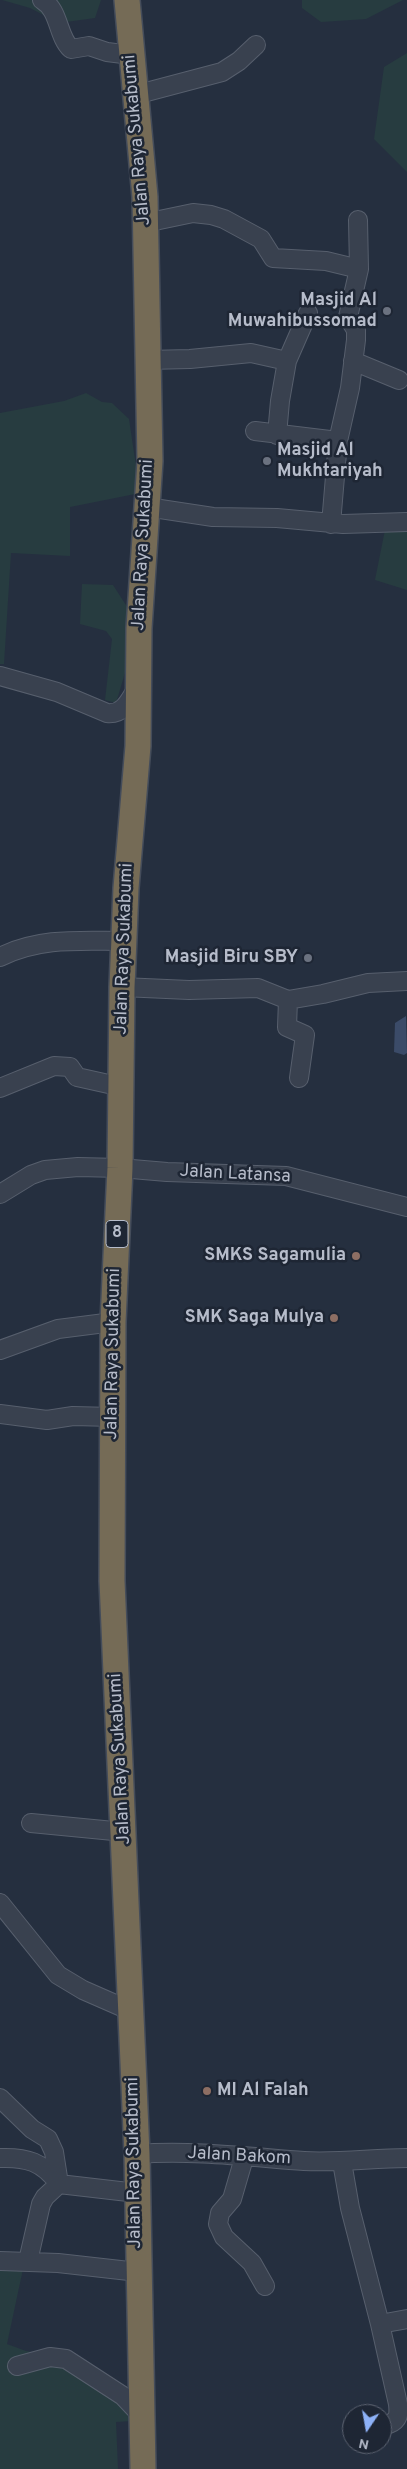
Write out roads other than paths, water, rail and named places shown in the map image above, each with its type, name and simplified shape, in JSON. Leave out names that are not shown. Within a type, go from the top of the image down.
[{"type":"highway","name":"Jalan Raya Sukabumi","points":[[127,0],[145,222],[150,461],[138,686],[138,746],[126,888],[122,987],[120,1168],[113,1322],[112,1581],[137,2154],[143,2469]]},
{"type":"street","points":[[42,0],[50,7],[66,44],[72,49],[89,46],[107,52],[131,55]]},
{"type":"street","points":[[135,95],[222,72],[239,61],[256,45]]},
{"type":"street","points":[[145,222],[193,213],[211,215],[224,219],[261,239],[273,258],[326,261],[359,269]]},
{"type":"street","points":[[331,524],[338,441],[350,388],[356,335],[348,317],[359,269],[358,220]]},
{"type":"street","points":[[277,435],[280,401],[287,361],[308,313]]},
{"type":"street","points":[[147,360],[190,359],[250,353],[287,361]]},
{"type":"street","points":[[353,361],[399,380]]},
{"type":"street","points":[[255,432],[338,441]]},
{"type":"street","points":[[147,507],[213,518],[278,518],[331,524],[407,522]]},
{"type":"street","points":[[0,676],[46,688],[107,713],[115,714],[122,709],[138,686]]},
{"type":"street","points":[[0,957],[34,944],[52,941],[124,941]]},
{"type":"street","points":[[122,987],[189,990],[258,988],[288,1000],[368,983],[407,981]]},
{"type":"street","points":[[288,1000],[287,1027],[305,1036],[300,1078]]},
{"type":"street","points":[[0,1088],[54,1066],[70,1067],[77,1077],[122,1087]]},
{"type":"street","name":"Jalan Latansa","points":[[0,1194],[31,1175],[45,1170],[78,1167],[120,1168],[167,1172],[244,1173],[286,1176],[407,1207]]},
{"type":"street","points":[[0,1350],[58,1329],[113,1322]]},
{"type":"street","points":[[0,1414],[47,1420],[73,1416],[113,1417]]},
{"type":"street","points":[[31,1823],[124,1832]]},
{"type":"street","points":[[0,1903],[58,1976],[83,1990],[131,2010]]},
{"type":"street","points":[[0,2098],[32,2129],[48,2139],[54,2152],[59,2184]]},
{"type":"street","name":"Jalan Bakom","points":[[137,2154],[212,2154],[244,2158],[342,2162],[407,2158]]},
{"type":"street","points":[[0,2158],[21,2158],[31,2161],[51,2174],[59,2184],[137,2193]]},
{"type":"street","points":[[244,2158],[232,2199],[220,2213],[218,2224],[224,2237],[252,2262],[265,2286]]},
{"type":"street","points":[[342,2162],[364,2267],[380,2324],[399,2414],[392,2423]]},
{"type":"street","points":[[28,2261],[41,2204],[45,2196],[59,2184]]},
{"type":"street","points":[[0,2261],[28,2261],[138,2272]]},
{"type":"street","points":[[380,2324],[407,2318]]},
{"type":"street","points":[[17,2366],[50,2358],[66,2359],[123,2396],[141,2415]]},
{"type":"water","points":[[406,1016],[407,1053],[404,1055],[394,1052],[395,1023]]},
{"type":"place","name":"Masjid Al Muwahibussomad","points":[[387,311]]},
{"type":"place","name":"Masjid Al Mukhtariyah","points":[[267,461]]},
{"type":"place","name":"Masjid Biru SBY","points":[[308,958]]},
{"type":"place","name":"SMKS Sagamulia","points":[[356,1256]]},
{"type":"place","name":"SMK Saga Mulya","points":[[334,1318]]},
{"type":"place","name":"MI Al Falah","points":[[207,2091]]}]
